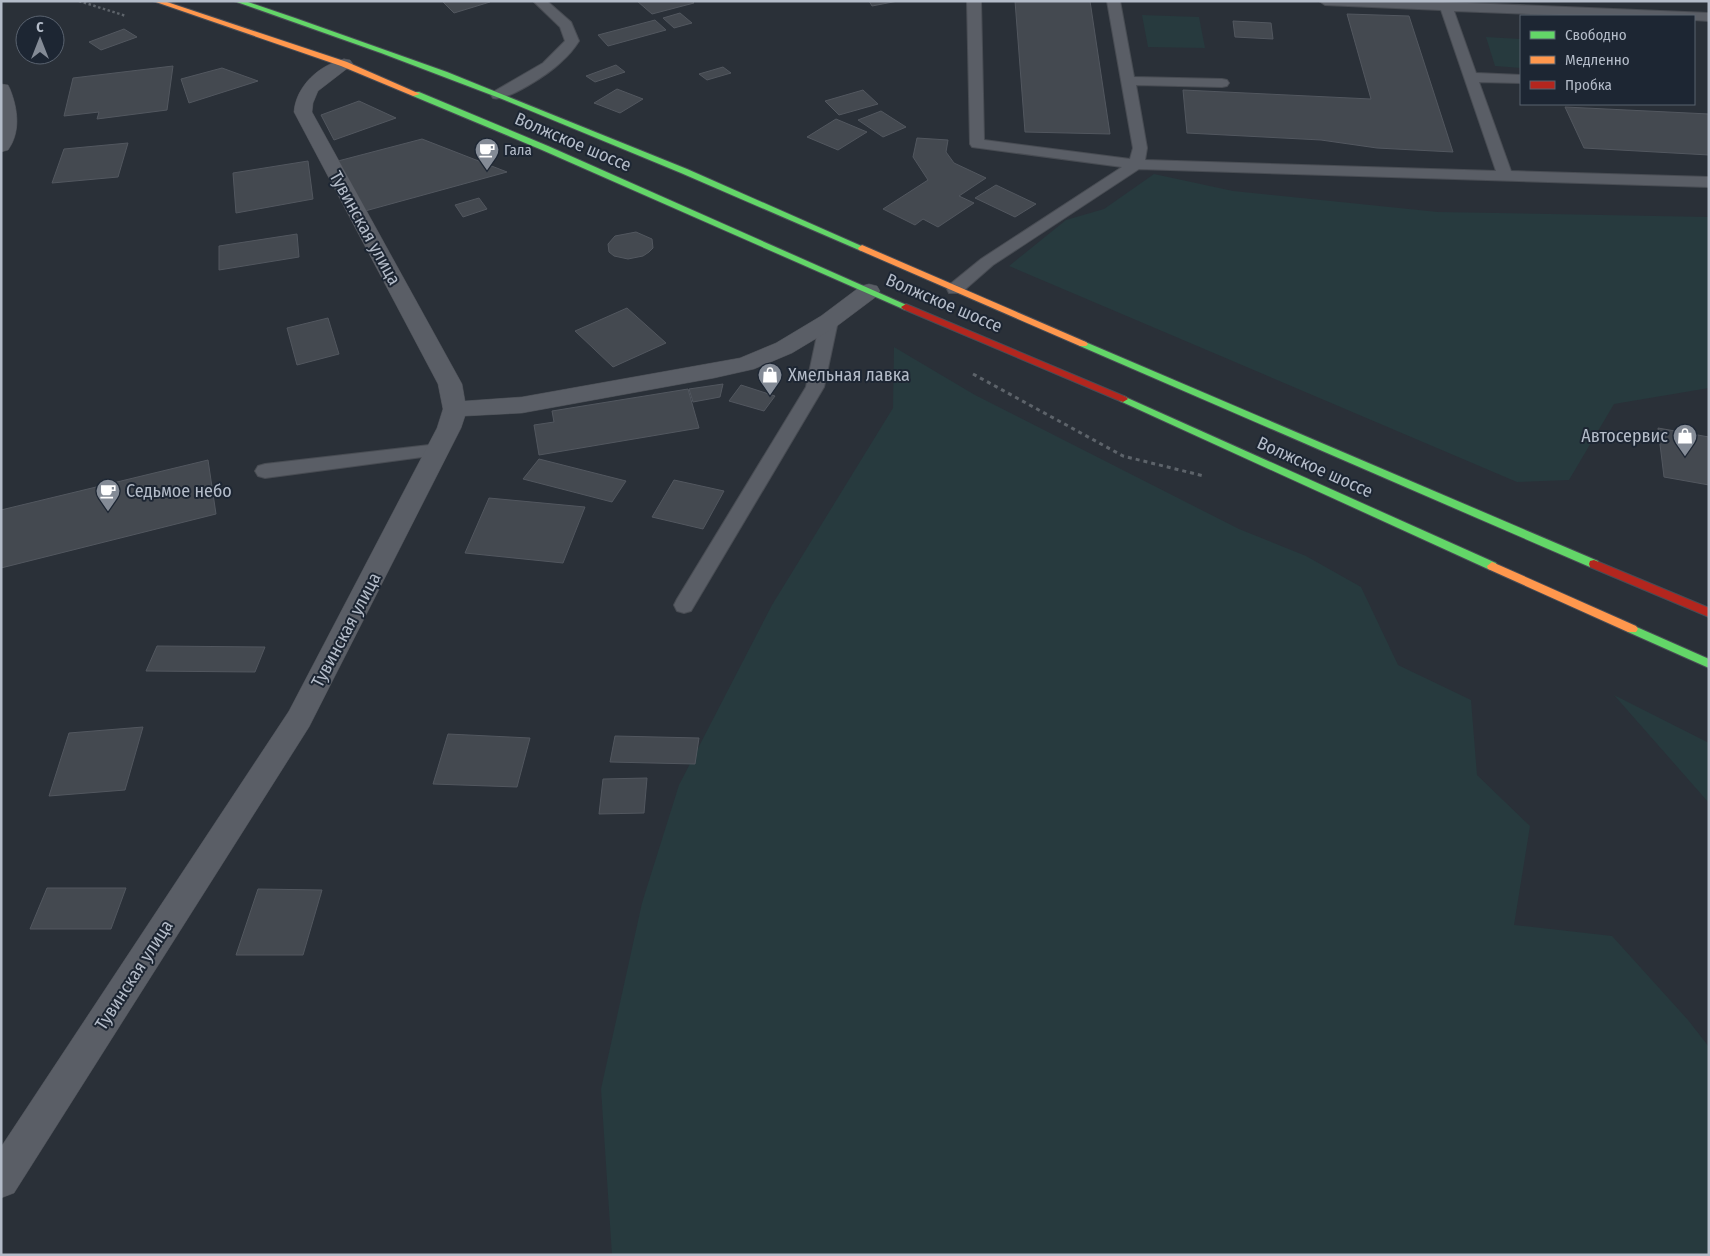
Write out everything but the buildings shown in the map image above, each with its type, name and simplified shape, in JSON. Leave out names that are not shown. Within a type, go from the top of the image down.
[{"type":"main road","name":"Волжское шоссе","points":[[156,1],[344,64],[545,148],[869,291],[1072,376],[1709,664]]},
{"type":"main road","name":"Волжское шоссе","points":[[238,1],[382,50],[498,95],[710,182],[1709,613]]},
{"type":"street","name":"Тувинская улица","points":[[1,1180],[299,718],[450,428],[455,409],[450,384],[303,112],[302,103],[317,79],[344,64]]},
{"type":"street","points":[[1,89],[8,104],[6,134],[1,146]]},
{"type":"street","points":[[455,409],[522,405],[738,366],[774,353],[829,321],[869,291]]},
{"type":"lane","points":[[498,95],[546,68],[565,52],[572,41],[570,31],[566,25],[539,1]]},
{"type":"lane","points":[[974,1],[977,144],[1136,164],[1709,182]]},
{"type":"lane","points":[[955,289],[987,262],[1136,164],[1140,148],[1113,1]]},
{"type":"lane","points":[[1326,1],[1628,15]]},
{"type":"lane","points":[[1446,6],[1506,175]]},
{"type":"lane","points":[[1695,16],[1709,16]]},
{"type":"lane","points":[[1470,77],[1520,79]]},
{"type":"lane","points":[[1128,80],[1222,84]]},
{"type":"lane","points":[[684,606],[815,387],[829,321]]},
{"type":"lane","points":[[265,471],[438,450]]},
{"type":"green space","points":[[1142,15],[1199,17],[1205,48],[1148,47]]},
{"type":"green space","points":[[1486,37],[1520,39],[1520,68],[1495,66]]},
{"type":"green space","points":[[1154,174],[1233,191],[1438,212],[1709,217],[1709,388],[1614,404],[1569,480],[1517,482],[1009,266],[1066,220],[1104,209]]},
{"type":"green space","points":[[894,347],[975,395],[1239,529],[1306,556],[1361,587],[1398,665],[1471,700],[1477,775],[1530,826],[1514,925],[1612,936],[1688,1020],[1709,1047],[1709,1255],[612,1255],[601,1089],[642,903],[679,785],[772,605],[893,408]]},
{"type":"green space","points":[[1614,695],[1709,743],[1709,803]]},
{"type":"traffic: fast","points":[[237,1],[366,44],[504,97],[684,171],[862,248]]},
{"type":"traffic: fast","points":[[416,94],[545,148],[906,307]]},
{"type":"traffic: fast","points":[[1083,344],[1594,564]]},
{"type":"traffic: fast","points":[[1123,399],[1492,566]]},
{"type":"traffic: fast","points":[[1632,629],[1709,664]]},
{"type":"traffic: slow","points":[[156,1],[344,64],[416,94]]},
{"type":"traffic: slow","points":[[862,248],[1083,344]]},
{"type":"traffic: slow","points":[[1492,566],[1632,629]]},
{"type":"traffic: jam","points":[[906,307],[1123,399]]},
{"type":"traffic: jam","points":[[1594,564],[1709,613]]},
{"type":"place","name":"Гала","points":[[487,171]]},
{"type":"place","name":"Хмельная лавка","points":[[770,396]]},
{"type":"place","name":"Автосервис","points":[[1685,457]]},
{"type":"place","name":"Седьмое небо","points":[[108,512]]}]
